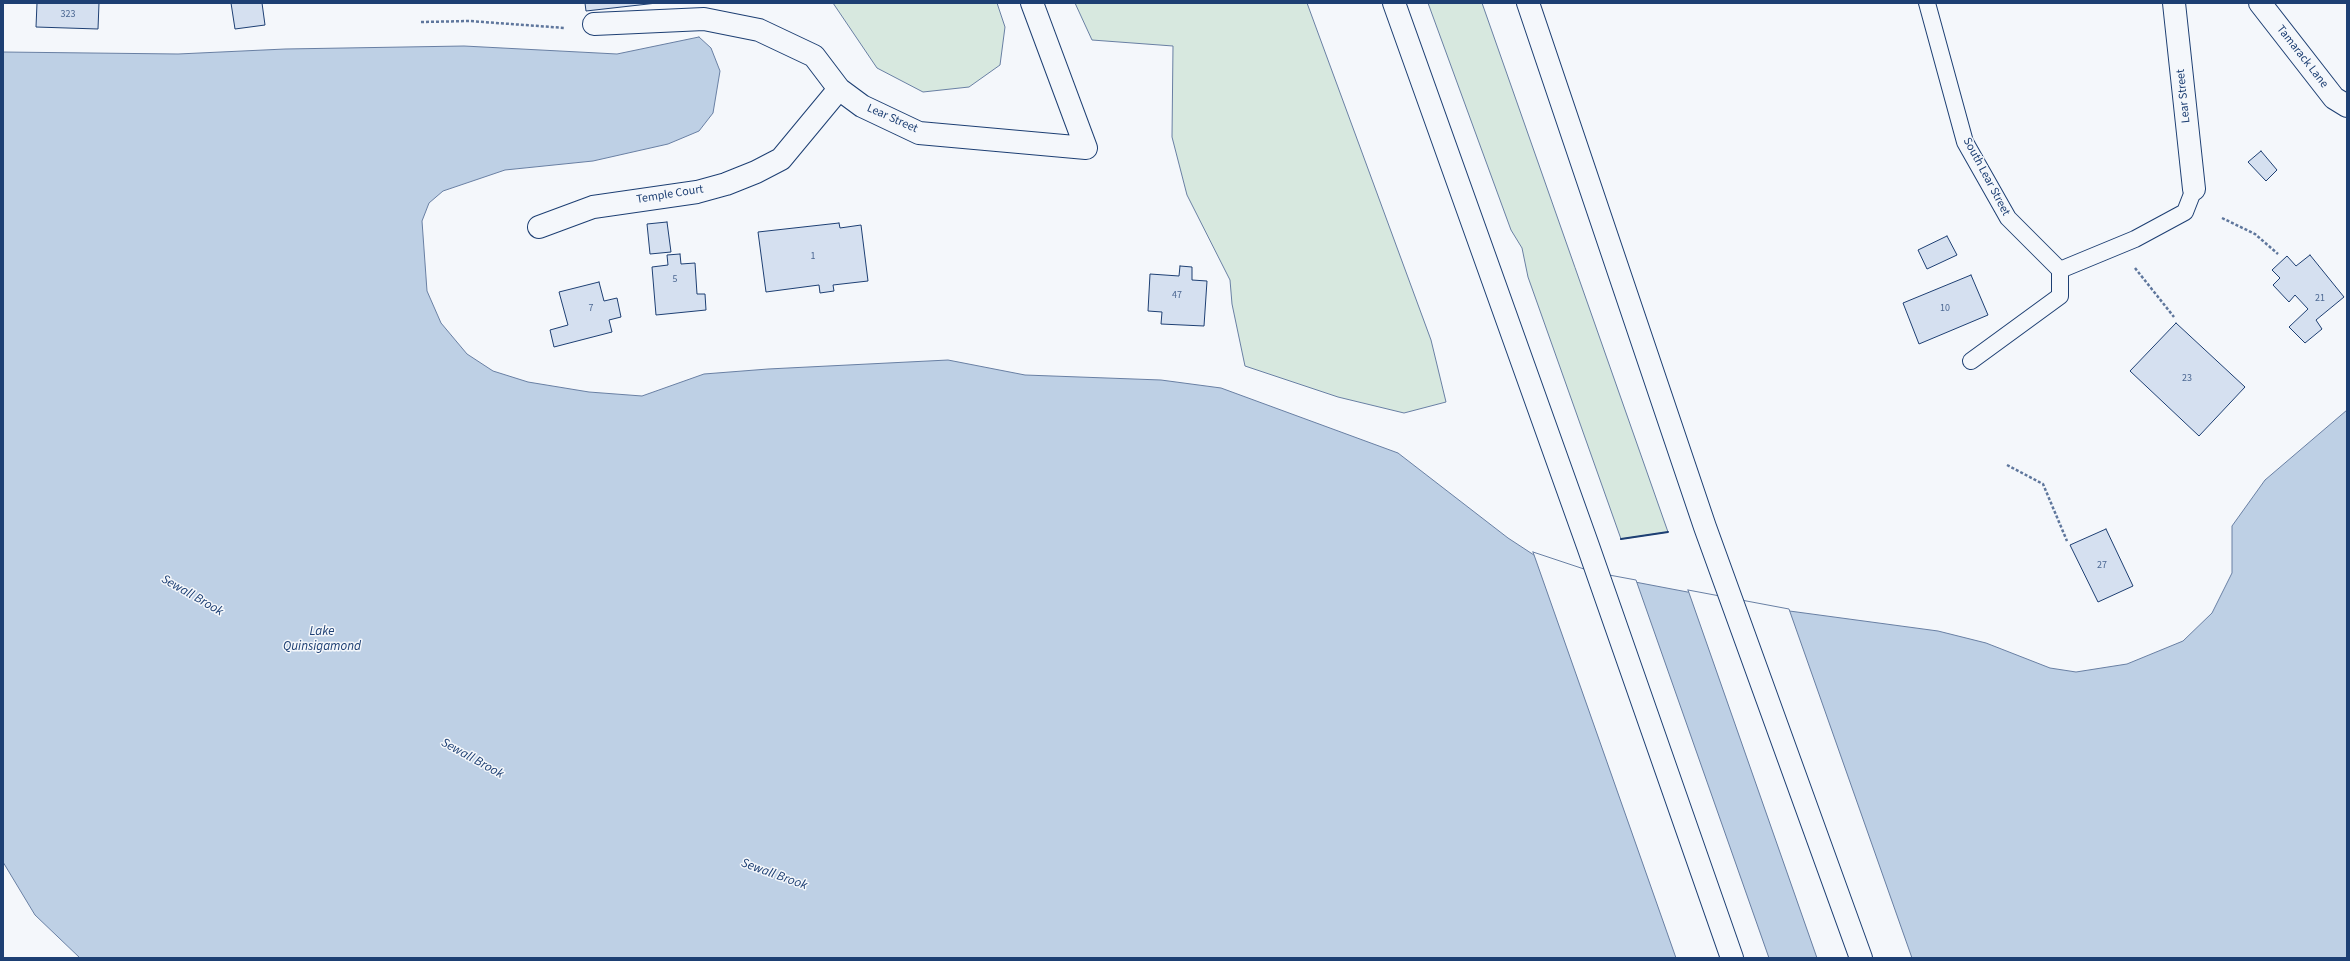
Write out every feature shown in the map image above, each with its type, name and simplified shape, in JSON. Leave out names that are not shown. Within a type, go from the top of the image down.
[{"type":"main road","name":"Lear Street","points":[[594,24],[704,19],[759,30],[814,56],[839,89],[862,106],[919,132],[1086,148],[1032,3]]},
{"type":"main road","points":[[1394,3],[1588,546],[1732,958]]},
{"type":"main road","points":[[1528,3],[1705,527],[1861,958]]},
{"type":"main road","name":"Lear Street","points":[[2174,3],[2194,189]]},
{"type":"main road","name":"Tamarack Lane","points":[[2260,3],[2334,98],[2347,106]]},
{"type":"main road","name":"Temple Court","points":[[539,227],[593,207],[697,192],[756,172],[781,159],[839,89]]},
{"type":"lane","name":"South Lear Street","points":[[1927,3],[1965,142],[2008,218],[2060,270]]},
{"type":"lane","points":[[1971,361],[2060,296],[2060,270],[2118,246],[2185,212],[2194,189]]},
{"type":"path","points":[[420,22],[470,21],[578,29],[594,24]]},
{"type":"path","points":[[2222,218],[2255,234],[2278,254]]},
{"type":"path","points":[[2118,246],[2174,317]]},
{"type":"path","points":[[2007,465],[2043,484],[2068,541]]},
{"type":"shaded area","points":[[833,3],[997,3],[1005,27],[1000,65],[969,87],[923,92],[877,68]]},
{"type":"shaded area","points":[[1075,3],[1307,3],[1431,340],[1446,402],[1404,413],[1338,397],[1245,366],[1232,304],[1230,280],[1187,195],[1172,137],[1173,46],[1092,40]]},
{"type":"shaded area","points":[[1428,3],[1482,3],[1668,532],[1621,539],[1528,277],[1522,248],[1511,230]]},
{"type":"water","name":"Lake Quinsigamond","points":[[699,37],[711,48],[720,71],[713,113],[699,131],[668,144],[593,161],[505,170],[443,191],[429,203],[422,221],[427,291],[441,323],[467,354],[493,371],[528,382],[589,392],[642,396],[704,374],[768,369],[948,360],[1025,375],[1161,380],[1221,388],[1398,453],[1508,538],[1537,557],[1593,574],[1782,610],[1938,631],[1986,643],[2050,668],[2076,672],[2127,664],[2183,641],[2212,613],[2232,573],[2232,526],[2265,480],[2347,410],[2347,958],[80,958],[35,915],[3,862],[3,52],[178,54],[285,49],[464,46],[617,54]]},
{"type":"pier","points":[[1533,552],[1593,572],[1636,580],[1769,958],[1676,958]]},
{"type":"pier","points":[[1688,590],[1789,609],[1912,958],[1817,958]]},
{"type":"building","points":[[37,3],[99,3],[98,29],[36,27]]},
{"type":"building","points":[[231,3],[262,3],[265,25],[235,29]]},
{"type":"building","points":[[585,3],[657,3],[586,11]]},
{"type":"building","points":[[2261,151],[2277,170],[2266,181],[2248,162]]},
{"type":"building","points":[[667,222],[671,252],[650,254],[647,224]]},
{"type":"building","points":[[839,223],[840,228],[861,225],[868,281],[833,285],[834,291],[820,293],[819,285],[766,292],[758,232]]},
{"type":"building","points":[[1947,236],[1957,255],[1927,269],[1918,250]]},
{"type":"building","points":[[680,254],[681,264],[695,263],[697,294],[705,294],[706,310],[656,315],[652,267],[668,265],[667,255]]},
{"type":"building","points":[[2310,255],[2344,297],[2316,320],[2322,329],[2305,343],[2289,327],[2308,309],[2295,295],[2289,302],[2273,285],[2280,278],[2272,270],[2287,256],[2296,266]]},
{"type":"building","points":[[1180,266],[1192,267],[1192,280],[1207,281],[1204,326],[1161,324],[1162,312],[1148,311],[1150,274],[1179,276]]},
{"type":"building","points":[[1971,275],[1988,315],[1919,344],[1903,303]]},
{"type":"building","points":[[599,282],[604,301],[617,298],[621,317],[609,320],[612,332],[554,347],[550,330],[568,325],[559,292]]},
{"type":"building","points":[[2176,323],[2245,387],[2199,436],[2130,371]]},
{"type":"building","points":[[2106,529],[2133,586],[2098,602],[2070,545]]},
{"type":"wall","points":[[1621,539],[1668,532]]},
{"type":"water label","name":"Sewall Brook","points":[[192,596]]},
{"type":"water label","name":"Sewall Brook","points":[[472,759]]},
{"type":"water label","name":"Sewall Brook","points":[[774,875]]}]
